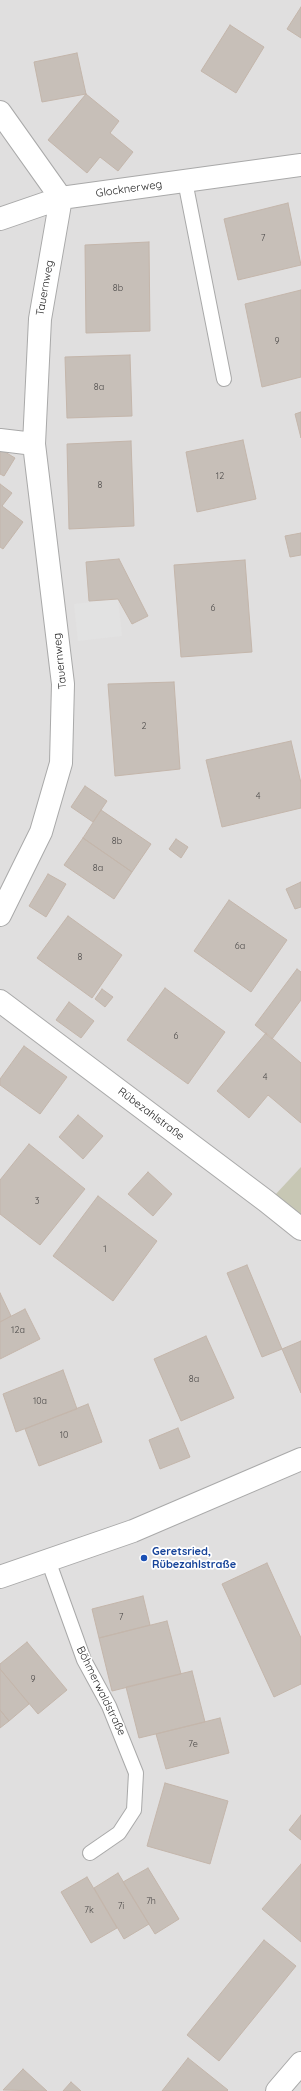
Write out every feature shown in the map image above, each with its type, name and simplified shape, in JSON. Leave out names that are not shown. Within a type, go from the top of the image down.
[{"type":"street","points":[[0,112],[61,198],[0,219]]},
{"type":"street","name":"Glocknerweg","points":[[61,198],[301,165]]},
{"type":"street","name":"Tauernweg","points":[[0,915],[41,832],[61,763],[63,684],[34,444],[40,319],[61,198]]},
{"type":"street","points":[[0,440],[34,444]]},
{"type":"street","name":"Rübezahlstraße","points":[[0,1000],[260,1196],[301,1229]]},
{"type":"street","points":[[0,1577],[133,1531],[301,1459]]},
{"type":"street","points":[[277,2091],[301,2062]]},
{"type":"lane","points":[[185,181],[224,380]]},
{"type":"lane","name":"Böhmerwaldstraße","points":[[48,1560],[84,1660],[110,1706],[136,1773],[134,1810],[119,1833],[90,1853]]},
{"type":"shaded area","points":[[0,0],[301,0],[301,2091],[0,2091]]},
{"type":"shaded area","points":[[118,599],[122,636],[78,641],[74,604]]},
{"type":"shaded area","points":[[301,1167],[301,1216],[275,1195]]},
{"type":"building","points":[[301,7],[301,38],[287,29]]},
{"type":"building","points":[[230,25],[264,47],[236,93],[201,71]]},
{"type":"building","points":[[77,53],[86,94],[42,102],[34,62]]},
{"type":"building","points":[[86,94],[119,121],[110,133],[133,152],[118,171],[100,157],[87,173],[48,140]]},
{"type":"building","points":[[288,203],[301,265],[238,280],[224,219]]},
{"type":"building","points":[[149,242],[150,331],[86,333],[85,245]]},
{"type":"building","points":[[301,290],[301,377],[262,387],[245,304]]},
{"type":"building","points":[[130,355],[132,416],[67,418],[65,357]]},
{"type":"building","points":[[301,412],[301,438],[295,414]]},
{"type":"building","points":[[243,440],[256,499],[197,512],[186,452]]},
{"type":"building","points":[[131,441],[134,526],[69,529],[67,444]]},
{"type":"building","points":[[0,449],[15,458],[4,476],[0,474]]},
{"type":"building","points":[[0,484],[12,493],[2,506],[23,522],[3,549],[0,547]]},
{"type":"building","points":[[301,533],[301,555],[290,557],[285,536]]},
{"type":"building","points":[[119,559],[148,616],[132,624],[118,599],[89,601],[86,562]]},
{"type":"building","points":[[245,560],[252,652],[181,657],[174,565]]},
{"type":"building","points":[[174,682],[180,769],[115,776],[108,684]]},
{"type":"building","points":[[291,741],[301,783],[301,808],[222,827],[206,760]]},
{"type":"building","points":[[85,786],[107,801],[93,822],[71,807]]},
{"type":"building","points":[[101,810],[151,844],[132,872],[83,838]]},
{"type":"building","points":[[83,838],[132,872],[114,899],[64,865]]},
{"type":"building","points":[[176,839],[188,847],[181,858],[169,849]]},
{"type":"building","points":[[48,874],[66,884],[46,917],[29,906]]},
{"type":"building","points":[[301,882],[301,907],[295,909],[286,889]]},
{"type":"building","points":[[229,900],[287,940],[251,992],[194,951]]},
{"type":"building","points":[[68,916],[122,955],[92,998],[37,958]]},
{"type":"building","points":[[297,969],[301,972],[301,1000],[272,1039],[255,1025]]},
{"type":"building","points":[[165,988],[225,1032],[188,1084],[127,1040]]},
{"type":"building","points":[[102,989],[113,997],[105,1007],[95,999]]},
{"type":"building","points":[[69,1002],[94,1021],[81,1038],[56,1020]]},
{"type":"building","points":[[266,1033],[301,1063],[301,1123],[268,1095],[249,1118],[217,1091]]},
{"type":"building","points":[[24,1046],[67,1077],[40,1114],[0,1085],[0,1079]]},
{"type":"building","points":[[78,1115],[103,1136],[83,1159],[59,1137]]},
{"type":"building","points":[[29,1144],[85,1189],[40,1245],[0,1214],[0,1180]]},
{"type":"building","points":[[148,1172],[172,1194],[153,1216],[128,1194]]},
{"type":"building","points":[[98,1196],[157,1241],[113,1301],[53,1256]]},
{"type":"building","points":[[247,1265],[282,1349],[262,1357],[227,1273]]},
{"type":"building","points":[[0,1293],[11,1316],[0,1322]]},
{"type":"building","points":[[25,1309],[40,1339],[0,1359],[0,1322]]},
{"type":"building","points":[[206,1336],[234,1398],[181,1421],[154,1359]]},
{"type":"building","points":[[301,1341],[301,1393],[282,1349]]},
{"type":"building","points":[[63,1370],[77,1409],[16,1432],[3,1394]]},
{"type":"building","points":[[88,1404],[102,1442],[39,1466],[25,1429]]},
{"type":"building","points":[[178,1428],[190,1457],[160,1469],[149,1440]]},
{"type":"building","points":[[267,1563],[301,1638],[301,1684],[274,1697],[222,1584]]},
{"type":"building","points":[[143,1596],[150,1625],[99,1638],[92,1609]]},
{"type":"building","points":[[167,1621],[181,1674],[112,1691],[99,1638]]},
{"type":"building","points":[[27,1642],[67,1690],[38,1714],[0,1669],[0,1664]]},
{"type":"building","points":[[0,1669],[29,1704],[9,1721],[0,1710]]},
{"type":"building","points":[[192,1671],[205,1722],[139,1738],[126,1687]]},
{"type":"building","points":[[0,1710],[9,1721],[0,1728]]},
{"type":"building","points":[[220,1718],[229,1753],[166,1769],[156,1734]]},
{"type":"building","points":[[165,1783],[228,1801],[210,1864],[147,1846]]},
{"type":"building","points":[[301,1815],[301,1840],[289,1830]]},
{"type":"building","points":[[301,1864],[301,1942],[262,1909]]},
{"type":"building","points":[[148,1868],[179,1919],[155,1934],[123,1882]]},
{"type":"building","points":[[118,1873],[149,1924],[124,1939],[94,1888]]},
{"type":"building","points":[[87,1877],[117,1928],[91,1943],[61,1892]]},
{"type":"building","points":[[264,1940],[296,1966],[219,2061],[187,2035]]},
{"type":"building","points":[[188,2058],[228,2090],[162,2091]]},
{"type":"building","points":[[23,2069],[47,2091],[3,2090]]},
{"type":"building","points":[[71,2082],[81,2091],[63,2091]]},
{"type":"place","name":"Geretsried, Rübezahlstraße","points":[[144,1558]]}]
